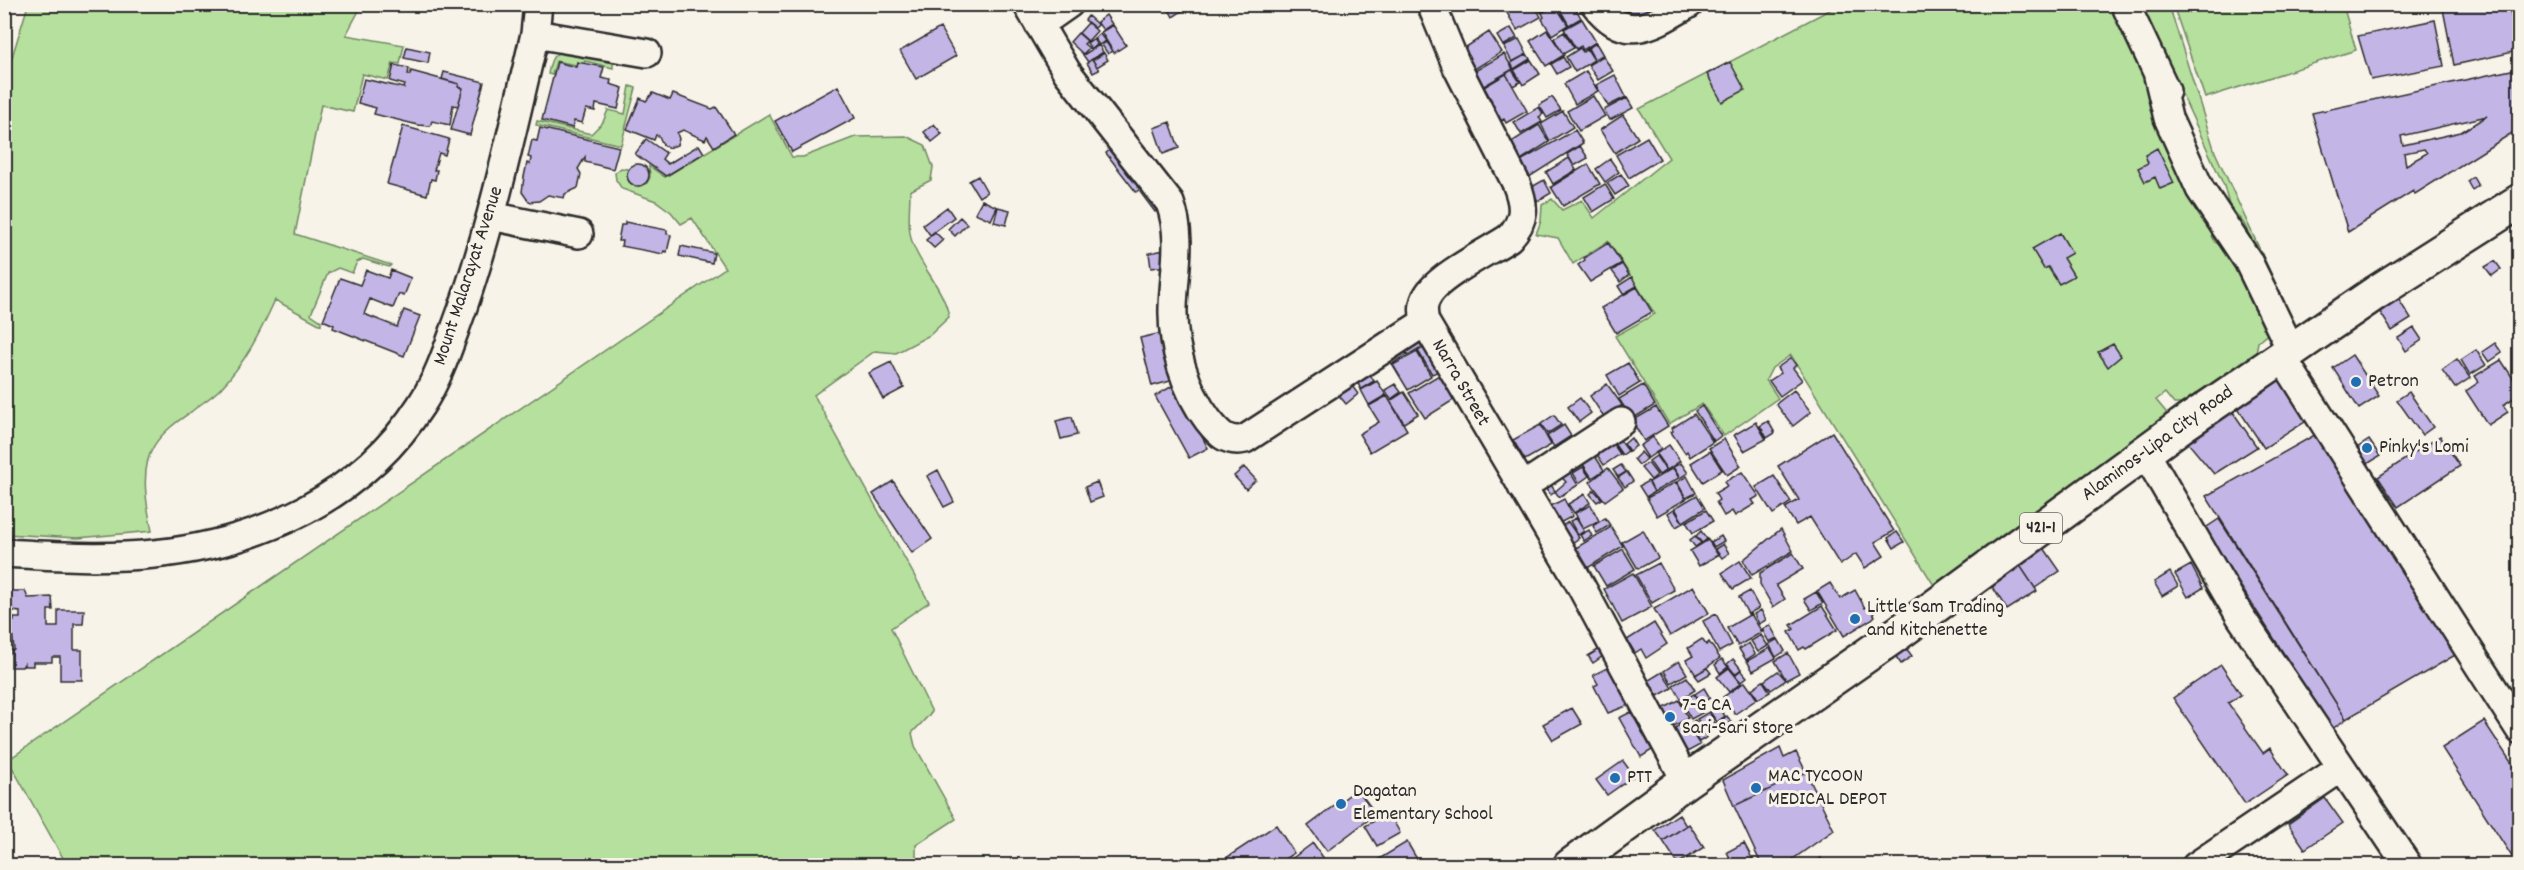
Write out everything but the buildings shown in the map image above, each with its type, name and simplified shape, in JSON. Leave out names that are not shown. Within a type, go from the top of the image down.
[{"type":"main road","name":"Alaminos-Lipa City Road","points":[[1570,866],[1686,780],[1900,632],[2145,452],[2286,354],[2520,201]]},
{"type":"street","name":"Mount Malarayat Avenue","points":[[4,553],[61,556],[155,554],[261,530],[302,513],[336,491],[376,460],[398,437],[422,404],[443,365],[491,216],[535,34],[538,4]]},
{"type":"street","points":[[1069,4],[1033,15],[1067,72],[1170,203],[1178,243],[1173,307],[1179,355],[1185,377],[1199,408],[1226,439],[1235,441],[1245,439],[1425,322]]},
{"type":"street","points":[[1595,4],[1601,12],[1623,28],[1641,28],[1658,22],[1689,4]]},
{"type":"street","points":[[2126,4],[2210,183],[2220,218],[2248,261],[2286,354],[2520,730]]},
{"type":"street","name":"Narra Street","points":[[1431,5],[1457,67],[1516,183],[1522,198],[1524,213],[1518,228],[1509,238],[1436,284],[1424,303],[1425,322],[1576,577],[1686,780]]},
{"type":"street","points":[[535,34],[646,53]]},
{"type":"street","points":[[491,216],[579,234]]},
{"type":"street","points":[[1522,487],[1621,422]]},
{"type":"street","points":[[2145,452],[2240,616],[2408,866]]},
{"type":"street","points":[[2196,866],[2224,858],[2341,768]]},
{"type":"green space","points":[[28,5],[362,5],[346,35],[404,45],[400,64],[393,63],[388,80],[362,74],[353,112],[321,105],[295,234],[391,265],[389,267],[363,259],[357,262],[352,273],[338,268],[328,273],[311,314],[321,321],[321,325],[275,300],[251,347],[229,379],[213,395],[161,436],[149,455],[145,477],[146,500],[152,531],[78,538],[5,534],[4,83]]},
{"type":"green space","points":[[1839,5],[2112,5],[2215,242],[2233,254],[2270,332],[2258,342],[2256,353],[2185,404],[2174,404],[2165,393],[2156,400],[2166,412],[2165,417],[1935,587],[1791,355],[1772,368],[1766,380],[1778,398],[1724,436],[1702,404],[1669,424],[1615,336],[1655,314],[1608,241],[1573,264],[1558,238],[1536,234],[1541,221],[1542,205],[1552,199],[1562,210],[1582,200],[1594,218],[1669,158],[1639,109]]},
{"type":"green space","points":[[2141,5],[2169,5],[2215,152],[2294,324],[2290,322],[2244,224],[2229,205],[2224,186]]},
{"type":"green space","points":[[2173,5],[2343,5],[2356,50],[2205,98]]},
{"type":"green space","points":[[562,52],[613,61],[613,68],[585,61],[584,64],[577,62],[576,65],[556,61],[552,75],[548,74],[553,57]]},
{"type":"green space","points":[[630,86],[636,88],[621,145],[536,125],[537,121],[591,134],[603,122],[608,110],[625,114]]},
{"type":"green space","points":[[769,114],[792,157],[803,157],[855,137],[906,136],[925,145],[933,167],[931,180],[910,191],[909,228],[917,254],[941,295],[949,317],[930,335],[896,353],[875,351],[814,395],[929,602],[891,628],[932,712],[912,733],[915,746],[956,819],[916,845],[916,865],[67,865],[8,760],[725,268],[692,218],[681,224],[671,212],[656,201],[622,189],[616,180],[615,173],[621,168],[627,169],[629,182],[636,187],[647,183],[650,177],[649,166],[665,177]]},
{"type":"place","name":"Petron","points":[[2356,382]]},
{"type":"place","name":"Pinky's Lomi","points":[[2367,448]]},
{"type":"place","name":"Little Sam Trading and Kitchenette","points":[[1855,619]]},
{"type":"place","name":"7-G CA Sari-Sari Store","points":[[1670,717]]},
{"type":"place","name":"PTT","points":[[1615,778]]},
{"type":"place","name":"MAC TYCOON MEDICAL DEPOT","points":[[1756,788]]},
{"type":"place","name":"Dagatan Elementary School","points":[[1341,804]]}]
